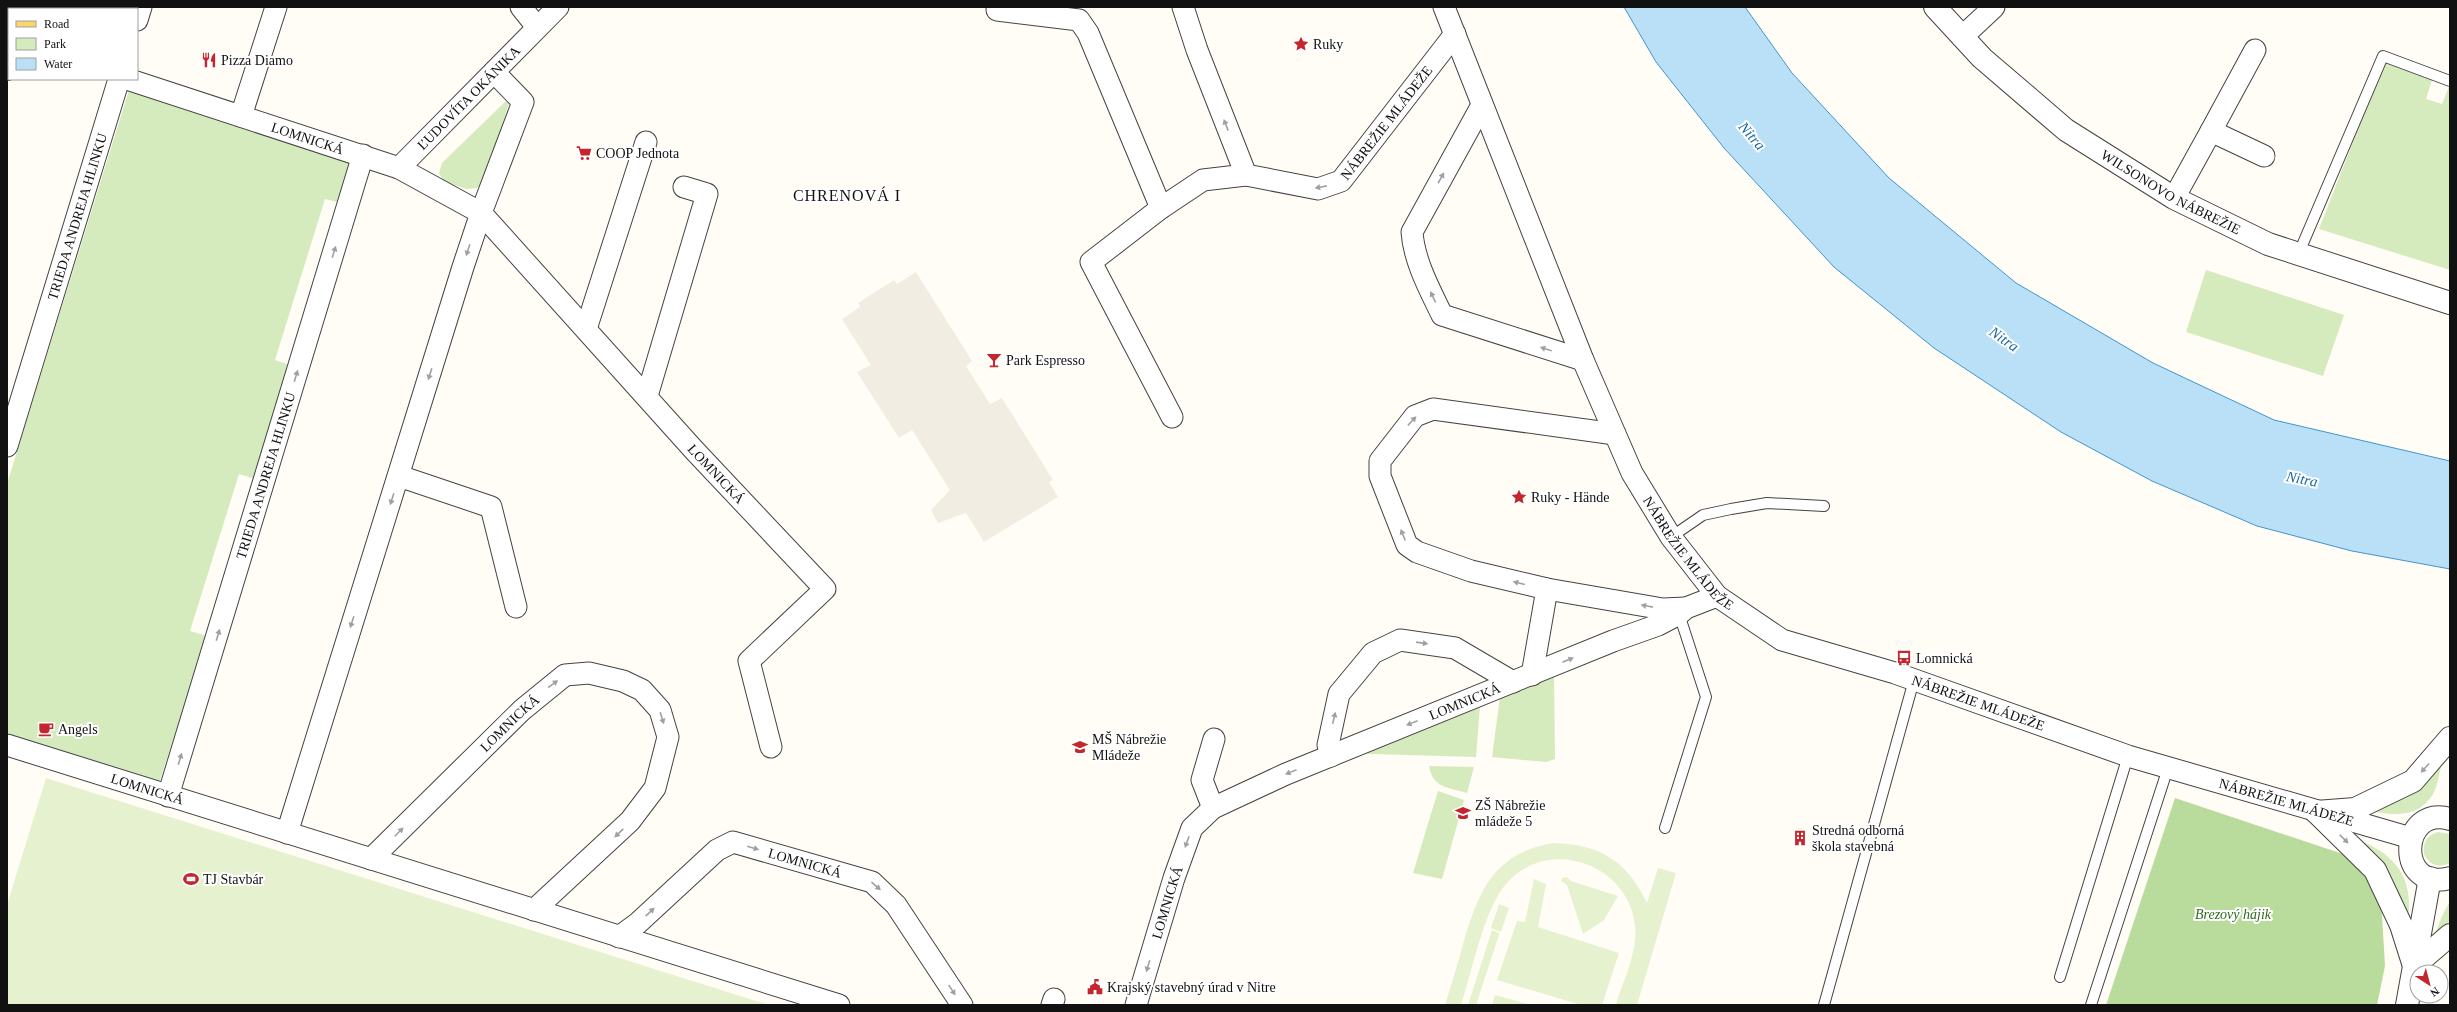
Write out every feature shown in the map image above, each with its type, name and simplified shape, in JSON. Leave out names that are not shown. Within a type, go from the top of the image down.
[{"type":"street","points":[[138,17],[141,7]]},
{"type":"street","points":[[521,7],[537,27]]},
{"type":"street","name":"ĽUDOVÍTA OKÁNIKA","points":[[399,168],[558,7]]},
{"type":"street","points":[[1183,7],[1197,50],[1246,176]]},
{"type":"street","name":"NÁBREŽIE MLÁDEŽE","points":[[1444,7],[1583,360],[1632,473],[1671,537],[1717,596],[1782,640],[1914,680],[2128,756],[2316,812],[2411,838]]},
{"type":"street","name":"WILSONOVO NÁBREŽIE","points":[[1935,7],[1982,58],[2066,130],[2174,198],[2268,244],[2298,255],[2450,303]]},
{"type":"street","points":[[1962,37],[1994,7]]},
{"type":"street","points":[[241,116],[281,9]]},
{"type":"street","points":[[997,10],[1078,20],[1088,33],[1161,208]]},
{"type":"street","name":"NÁBREŽIE MLÁDEŽE","points":[[1172,417],[1091,262],[1161,208],[1203,180],[1246,176],[1318,189],[1341,181],[1455,34]]},
{"type":"street","points":[[2174,198],[2255,50]]},
{"type":"street","points":[[287,833],[480,213],[523,102],[494,72]]},
{"type":"street","name":"TRIEDA ANDREJA HLINKU","points":[[7,446],[119,80]]},
{"type":"street","name":"LOMNICKÁ","points":[[130,80],[241,116],[261,125],[363,155],[399,168],[480,213],[647,396],[694,450],[825,589],[749,661],[771,747]]},
{"type":"street","points":[[1482,105],[1412,232],[1413,244],[1431,293],[1442,316],[1583,360]]},
{"type":"street","points":[[2211,131],[2264,156]]},
{"type":"street","points":[[586,329],[646,142]]},
{"type":"street","name":"TRIEDA ANDREJA HLINKU","points":[[168,796],[363,155]]},
{"type":"street","points":[[647,396],[707,194],[684,187]]},
{"type":"street","points":[[1615,434],[1433,409],[1414,416],[1380,461],[1380,476],[1407,545],[1417,552],[1471,571],[1547,589],[1682,611]]},
{"type":"street","points":[[399,476],[491,507],[516,607]]},
{"type":"street","points":[[1331,756],[1328,745],[1339,694],[1373,653],[1400,640],[1455,648],[1522,678],[1547,589]]},
{"type":"street","name":"LOMNICKÁ","points":[[1136,1005],[1174,878],[1192,828],[1213,808],[1331,756],[1522,678],[1658,625],[1682,611],[1717,596]]},
{"type":"street","name":"LOMNICKÁ","points":[[371,859],[522,710],[565,675],[589,674],[623,681],[642,690],[660,710],[668,737],[655,788],[630,821],[534,910]]},
{"type":"street","points":[[2316,812],[2355,809],[2413,781],[2450,738]]},
{"type":"street","points":[[1213,808],[1202,780],[1214,739]]},
{"type":"street","name":"LOMNICKÁ","points":[[7,745],[619,936],[810,1001],[839,1005]]},
{"type":"street","points":[[2316,812],[2375,870],[2401,925],[2413,964]]},
{"type":"street","points":[[2415,964],[2440,878],[2422,875],[2412,862],[2409,853],[2411,838],[2416,830],[2426,821],[2449,816]]},
{"type":"street","name":"LOMNICKÁ","points":[[619,936],[638,923],[717,850],[733,842],[872,882],[896,905],[962,1005]]},
{"type":"street","points":[[2416,964],[2450,935]]},
{"type":"street","points":[[2406,1005],[2409,990]]},
{"type":"lane","points":[[2298,255],[2383,56],[2450,81]]},
{"type":"lane","points":[[1671,537],[1703,515],[1731,509],[1767,503],[1824,506]]},
{"type":"lane","points":[[1665,828],[1706,697],[1682,611]]},
{"type":"lane","points":[[1824,1005],[1914,680]]},
{"type":"lane","points":[[2060,977],[2128,756]]},
{"type":"lane","points":[[2091,1005],[2168,768]]},
{"type":"green space","points":[[2385,60],[2433,77],[2426,99],[2442,104],[2450,84],[2450,270],[2319,229]]},
{"type":"green space","points":[[129,90],[351,160],[341,203],[325,199],[275,360],[290,365],[255,479],[239,474],[190,631],[207,636],[159,783],[7,735],[7,484]]},
{"type":"green space","points":[[509,98],[510,100],[484,181],[477,188],[467,189],[444,182],[439,173],[442,163]]},
{"type":"green space","points":[[2206,270],[2344,315],[2323,376],[2186,332]]},
{"type":"green space","points":[[1554,673],[1555,759],[1546,762],[1492,757],[1500,697]]},
{"type":"green space","points":[[1480,706],[1476,757],[1368,754],[1366,748]]},
{"type":"green space","points":[[1429,766],[1474,767],[1467,793],[1442,786],[1434,779]]},
{"type":"green space","points":[[2438,766],[2441,767],[2433,794],[2420,808],[2395,814],[2368,811]]},
{"type":"green space","name":"TJ Stavbár","points":[[46,778],[769,1005],[7,1005],[7,905]]},
{"type":"green space","points":[[1438,791],[1464,800],[1442,879],[1413,873]]},
{"type":"green space","name":"Brezový hájik","points":[[2175,798],[2379,866],[2385,966],[2377,1005],[2106,1005]]},
{"type":"green space","points":[[2438,832],[2450,834],[2450,863],[2442,866],[2435,865],[2429,861],[2424,854],[2426,840],[2434,833]]},
{"type":"green space","points":[[2357,839],[2382,852],[2392,860],[2399,870],[2405,880],[2408,892],[2408,921]]},
{"type":"green space","points":[[1553,843],[1585,847],[1598,851],[1610,858],[1621,866],[1630,876],[1639,888],[1647,903],[1658,868],[1676,873],[1637,1005],[1616,1005],[1634,946],[1635,926],[1629,904],[1618,886],[1603,873],[1584,863],[1564,859],[1543,861],[1523,869],[1506,884],[1498,895],[1485,925],[1461,1005],[1445,1005],[1471,919],[1477,902],[1485,887],[1504,864],[1517,855],[1534,848]]},
{"type":"green space","points":[[1567,877],[1571,881],[1618,896],[1604,920],[1583,934],[1567,885],[1561,881],[1562,878]]},
{"type":"green space","points":[[1534,879],[1546,884],[1538,927],[1619,953],[1602,1005],[1581,1005],[1497,980],[1517,921],[1525,922]]},
{"type":"green space","points":[[2450,901],[2450,925],[2431,945],[2442,916]]},
{"type":"green space","points":[[1499,904],[1509,908],[1501,932],[1491,928]]},
{"type":"green space","points":[[1492,930],[1499,933],[1499,935],[1476,1005],[1468,1005]]},
{"type":"green space","points":[[1495,995],[1531,1005],[1492,1005]]},
{"type":"shaded area","points":[[916,272],[972,361],[966,366],[990,404],[1002,398],[1053,480],[1049,482],[1058,497],[984,542],[966,513],[938,523],[931,510],[950,490],[912,430],[899,438],[857,372],[871,365],[842,319],[860,307],[858,303],[894,280],[897,284]]},
{"type":"water","name":"Nitra","points":[[1624,7],[1745,7],[1792,73],[1889,178],[2016,283],[2153,363],[2274,420],[2450,461],[2450,569],[2352,551],[2257,526],[2152,481],[2061,432],[1934,348],[1834,267],[1724,148],[1656,62]]},
{"type":"place","name":"Ruky","points":[[1301,44]]},
{"type":"place","name":"Pizza Diamo","points":[[209,60]]},
{"type":"place","name":"COOP Jednota","points":[[584,153]]},
{"type":"place","name":"Park Espresso","points":[[994,360]]},
{"type":"place","name":"Ruky - Hände","points":[[1519,497]]},
{"type":"place","name":"Lomnická","points":[[1904,658]]},
{"type":"place","name":"Angels","points":[[46,729]]},
{"type":"place","name":"MŠ Nábrežie Mládeže","points":[[1080,747]]},
{"type":"place","name":"ZŠ Nábrežie mládeže 5","points":[[1463,813]]},
{"type":"place","name":"Stredná odborná škola stavebná","points":[[1800,838]]},
{"type":"place","name":"TJ Stavbár","points":[[191,879]]},
{"type":"place","name":"Krajský stavebný úrad v Nitre","points":[[1095,987]]},
{"type":"district","name":"CHRENOVÁ I","points":[[847,195]]}]
